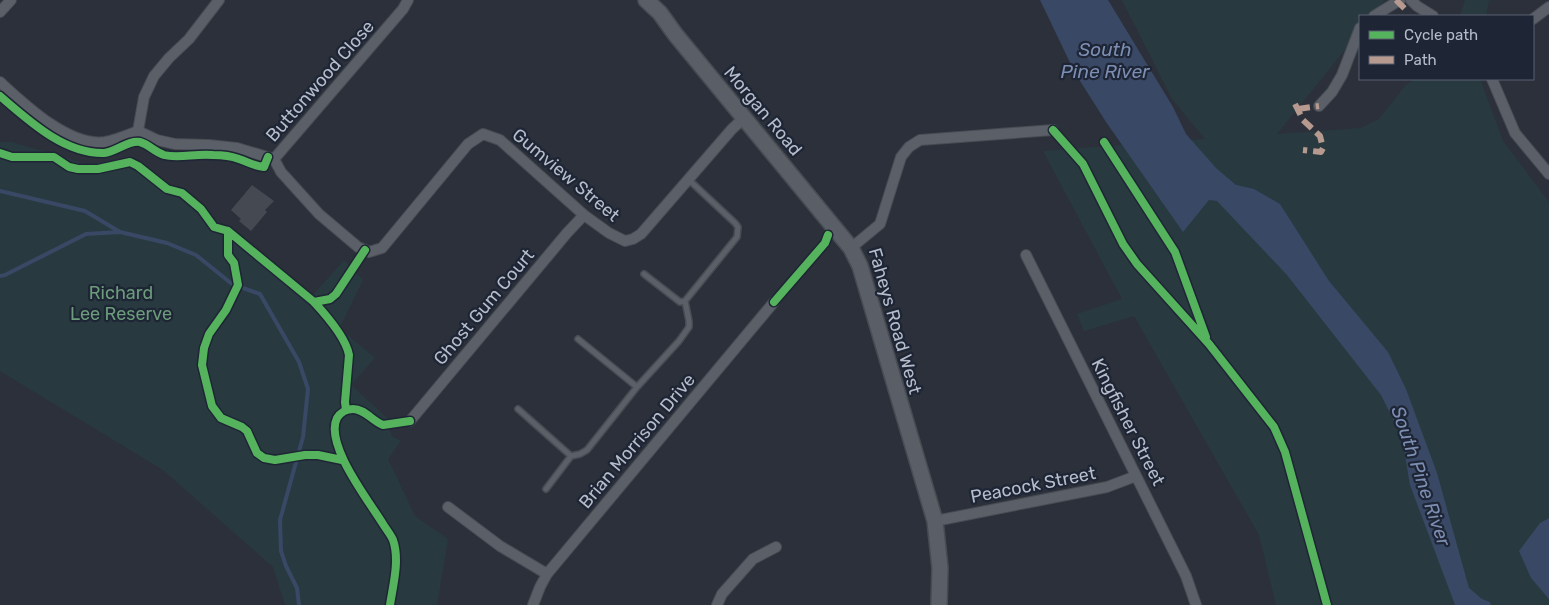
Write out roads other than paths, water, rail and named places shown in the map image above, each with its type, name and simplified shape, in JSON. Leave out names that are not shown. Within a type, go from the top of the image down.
[{"type":"street","points":[[0,12],[11,0]]},
{"type":"street","points":[[138,131],[144,97],[154,76],[169,58],[190,39],[219,0]]},
{"type":"street","name":"Buttonwood Close","points":[[274,159],[403,9],[408,0]]},
{"type":"street","name":"Morgan Road","points":[[646,0],[660,13],[675,34],[851,248]]},
{"type":"street","points":[[1376,15],[1400,0]]},
{"type":"street","points":[[1411,0],[1431,15]]},
{"type":"street","points":[[1534,18],[1549,7]]},
{"type":"street","points":[[1320,106],[1332,92],[1342,75],[1359,31]]},
{"type":"street","points":[[1492,80],[1515,133],[1549,174]]},
{"type":"street","points":[[0,82],[60,131],[94,142],[114,140],[138,131],[157,140],[175,144],[237,148],[274,159]]},
{"type":"street","name":"Gumview Street","points":[[274,159],[281,172],[319,214],[358,247],[369,252],[382,248],[468,144],[483,134],[500,140],[584,214],[617,238],[625,241],[641,234],[732,129],[744,118]]},
{"type":"street","name":"Faheys Road West","points":[[939,605],[940,568],[934,521],[860,266],[851,248],[880,224],[901,157],[909,147],[920,140],[1053,130]]},
{"type":"street","name":"Ghost Gum Court","points":[[410,421],[584,214]]},
{"type":"street","name":"Kingfisher Street","points":[[1026,255],[1186,576],[1196,605]]},
{"type":"street","name":"Brian Morrison Drive","points":[[533,605],[540,587],[548,574],[774,302]]},
{"type":"street","name":"Peacock Street","points":[[934,521],[1107,486],[1136,476]]},
{"type":"street","points":[[448,507],[500,546],[548,574]]},
{"type":"street","points":[[717,605],[722,594],[753,559],[776,546]]},
{"type":"lane","points":[[644,274],[680,302],[685,301],[738,233],[738,227],[735,223],[688,180]]},
{"type":"lane","points":[[546,489],[571,456],[587,450],[637,388],[679,341],[688,327],[689,321],[685,301]]},
{"type":"lane","points":[[578,339],[637,388]]},
{"type":"lane","points":[[518,409],[571,456]]},
{"type":"water","name":"South Pine River","points":[[1040,0],[1108,0],[1173,107],[1186,134],[1216,168],[1236,185],[1254,189],[1280,204],[1329,281],[1388,352],[1406,389],[1437,473],[1469,588],[1482,599],[1490,602],[1491,605],[1455,605],[1410,485],[1402,437],[1381,395],[1287,275],[1217,201],[1209,200],[1183,232],[1106,122],[1075,73]]},
{"type":"water","points":[[1549,518],[1549,599],[1531,578],[1519,551],[1540,523]]},
{"type":"waterway","points":[[0,191],[85,211],[120,232]]},
{"type":"waterway","points":[[0,276],[86,234],[120,232],[167,243],[196,255],[232,284],[260,294],[299,362],[308,389],[303,437],[280,520],[281,551],[297,588],[299,605]]},
{"type":"park label","name":"Richard Lee Reserve","points":[[121,303]]}]
